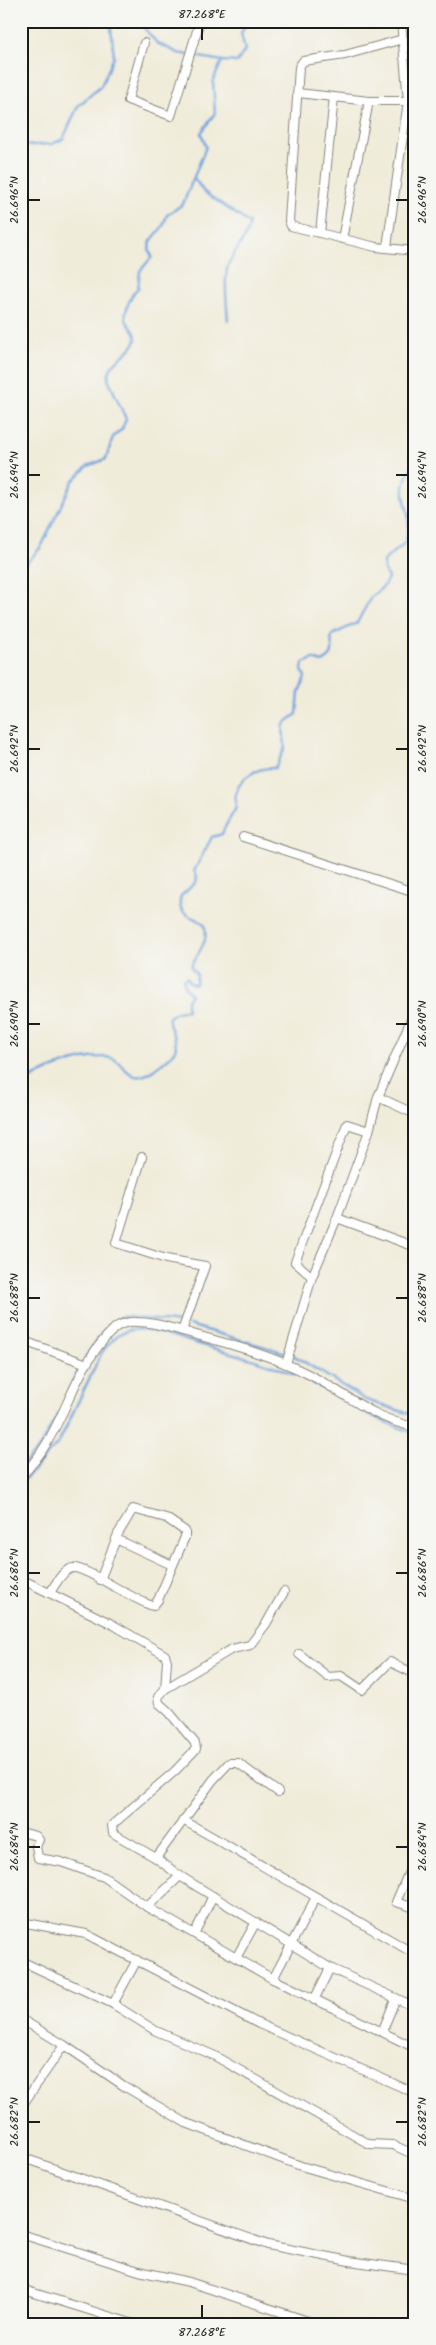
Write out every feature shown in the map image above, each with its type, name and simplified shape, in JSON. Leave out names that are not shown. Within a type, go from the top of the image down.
[{"type":"street","points":[[144,43],[128,100],[171,116],[200,21]]},
{"type":"street","points":[[387,247],[408,101],[402,21]]},
{"type":"street","points":[[403,39],[345,55],[303,61],[299,67],[289,223],[291,226],[376,247],[415,251]]},
{"type":"street","points":[[298,93],[369,101],[408,101]]},
{"type":"street","points":[[320,233],[334,97]]},
{"type":"street","points":[[342,239],[369,101]]},
{"type":"street","points":[[243,837],[415,892]]},
{"type":"street","points":[[286,1364],[312,1277],[369,1131],[378,1097],[415,1010]]},
{"type":"street","points":[[378,1097],[415,1114]]},
{"type":"street","points":[[312,1277],[295,1262],[347,1124],[369,1131]]},
{"type":"street","points":[[142,1157],[116,1243],[166,1259],[205,1266],[182,1331]]},
{"type":"street","points":[[336,1218],[410,1245],[415,1242]]},
{"type":"street","points":[[21,1476],[35,1463],[50,1440],[86,1364],[97,1347],[114,1328],[135,1321],[182,1331],[249,1350],[286,1364],[327,1384],[377,1415],[414,1424]]},
{"type":"street","points":[[21,1340],[86,1364]]},
{"type":"street","points":[[50,1593],[66,1570],[72,1568],[80,1569],[100,1580],[153,1606],[158,1600],[185,1537],[185,1531],[166,1518],[133,1509],[116,1539],[100,1580]]},
{"type":"street","points":[[116,1539],[172,1565]]},
{"type":"street","points":[[21,1579],[110,1623],[165,1656],[167,1661],[165,1689]]},
{"type":"street","points":[[284,1592],[266,1624],[250,1645],[232,1649],[165,1689],[158,1697],[158,1703],[169,1712],[195,1743],[196,1752],[115,1822],[112,1828],[113,1833],[330,1968],[415,2007]]},
{"type":"street","points":[[299,1654],[328,1677],[341,1676],[362,1690],[390,1662],[415,1674]]},
{"type":"street","points":[[156,1858],[212,1780],[224,1767],[233,1762],[278,1792]]},
{"type":"street","points":[[183,1820],[415,1954]]},
{"type":"street","points":[[21,1832],[36,1836],[39,1840],[36,1846],[38,1858],[61,1862],[104,1877],[147,1906],[195,1932],[272,1979],[415,2048]]},
{"type":"street","points":[[415,1866],[412,1865],[396,1902],[415,1908]]},
{"type":"street","points":[[147,1906],[180,1876]]},
{"type":"street","points":[[195,1932],[214,1896]]},
{"type":"street","points":[[272,1979],[316,1897]]},
{"type":"street","points":[[21,1922],[86,1934],[259,2024],[415,2093]]},
{"type":"street","points":[[236,1958],[256,1922]]},
{"type":"street","points":[[113,2004],[137,1960]]},
{"type":"street","points":[[21,1961],[113,2004],[156,2031],[213,2055],[369,2144],[393,2145],[415,2155]]},
{"type":"street","points":[[314,2000],[330,1968]]},
{"type":"street","points":[[382,2032],[396,1998]]},
{"type":"street","points":[[21,2020],[64,2045],[124,2086],[186,2123],[301,2166],[415,2200]]},
{"type":"street","points":[[21,2107],[64,2045]]},
{"type":"street","points":[[21,2157],[268,2245],[349,2261],[415,2270]]},
{"type":"street","points":[[21,2234],[138,2271],[189,2282],[317,2324]]},
{"type":"street","points":[[21,2289],[134,2324]]},
{"type":"waterway","points":[[21,146],[52,144],[63,139],[78,106],[101,86],[114,57],[111,27],[113,21]]},
{"type":"waterway","points":[[138,21],[157,43],[178,53],[222,61]]},
{"type":"waterway","points":[[21,569],[41,547],[73,481],[88,466],[106,459],[113,437],[122,429],[126,419],[108,379],[112,367],[136,340],[136,335],[127,321],[126,311],[131,296],[138,288],[140,271],[152,257],[149,249],[151,241],[163,226],[167,215],[183,204],[206,147],[201,133],[215,113],[213,81],[222,61],[237,62],[245,50],[241,33],[248,21]]},
{"type":"waterway","points":[[21,155],[25,171],[21,183]]},
{"type":"waterway","points":[[194,178],[204,192],[249,223],[246,235],[227,269],[228,321]]},
{"type":"waterway","points":[[21,1086],[38,1075],[60,1066],[83,1059],[104,1057],[118,1062],[133,1075],[140,1076],[148,1074],[174,1052],[176,1046],[169,1017],[177,1012],[187,1010],[187,1000],[191,995],[185,987],[183,979],[187,977],[189,982],[196,983],[197,975],[191,967],[203,945],[206,935],[204,924],[183,911],[180,902],[181,896],[196,882],[197,876],[194,871],[212,837],[222,834],[235,810],[236,794],[241,782],[256,771],[275,768],[285,748],[283,727],[286,722],[297,714],[299,692],[305,677],[302,670],[303,663],[313,659],[322,662],[327,659],[332,653],[332,635],[357,623],[371,597],[384,586],[388,578],[384,570],[384,562],[403,545],[407,537],[409,517],[405,501],[404,484],[415,462]]},
{"type":"waterway","points":[[85,1359],[106,1329],[123,1316],[180,1323]]},
{"type":"waterway","points":[[189,1325],[286,1353]]},
{"type":"waterway","points":[[21,1484],[59,1442],[101,1354],[118,1335],[133,1329],[162,1333],[279,1368],[305,1379],[372,1416],[415,1433]]},
{"type":"waterway","points":[[293,1355],[366,1400],[413,1415]]},
{"type":"waterway","points":[[68,1393],[80,1367]]},
{"type":"waterway","points":[[21,1467],[39,1448],[58,1414]]}]
